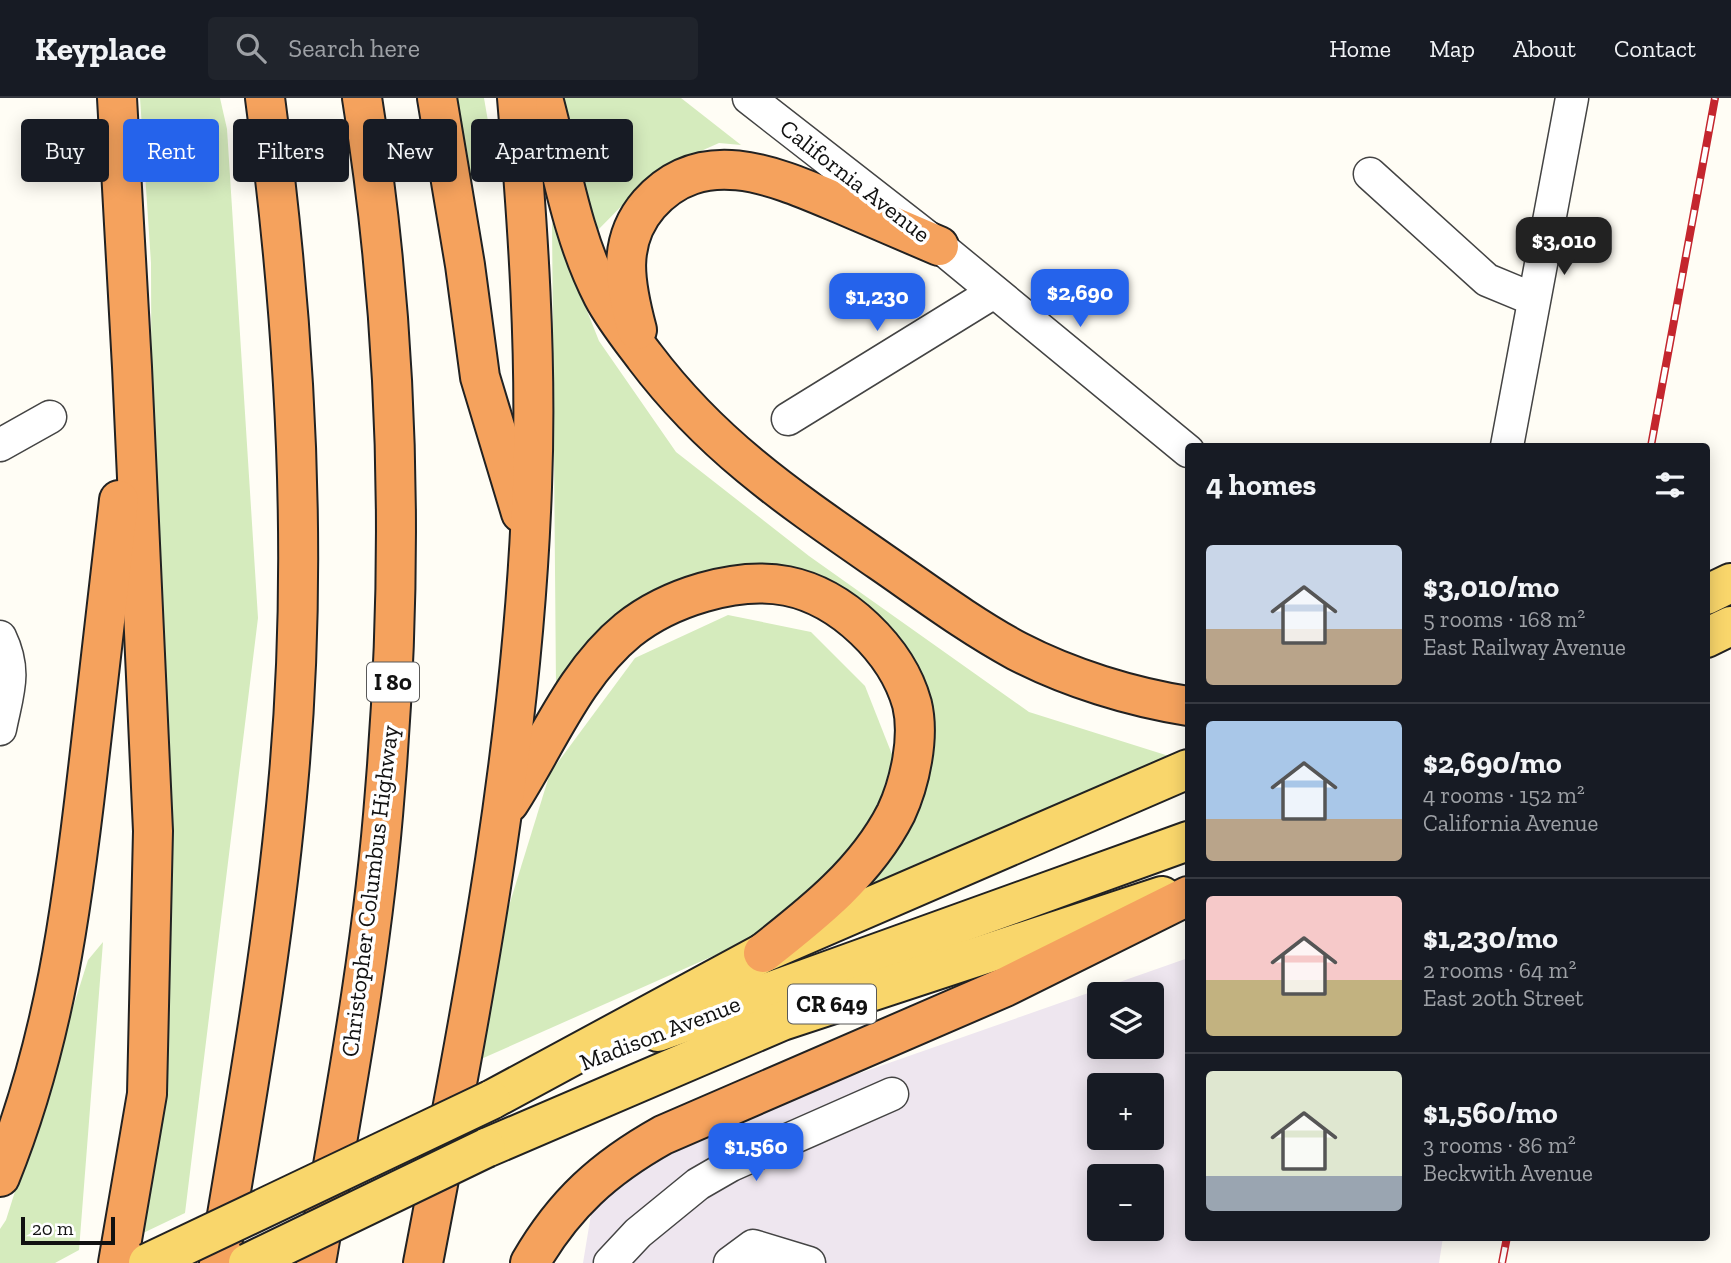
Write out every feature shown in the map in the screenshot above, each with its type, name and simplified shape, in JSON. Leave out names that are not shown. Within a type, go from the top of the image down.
[{"type":"highway","points":[[117,98],[153,831],[147,1094],[118,1263]]},
{"type":"highway","points":[[219,1263],[261,1012],[277,897],[290,770],[295,654],[298,539],[292,362],[278,196],[265,98]]},
{"type":"highway","name":"Christopher Columbus Highway","points":[[316,1263],[359,1018],[385,794],[393,680],[396,566],[392,413],[379,225],[362,98]]},
{"type":"highway","points":[[437,98],[465,265],[480,377],[529,539]]},
{"type":"highway","points":[[423,1263],[504,811],[520,670],[529,539],[533,384],[531,259],[517,98]]},
{"type":"highway","points":[[543,98],[574,222],[588,263],[604,297],[654,370],[690,413],[753,469],[966,621],[1019,652],[1073,674],[1118,691],[1185,705]]},
{"type":"highway","points":[[654,370],[637,332],[626,289],[626,258],[638,217],[656,197],[695,175],[725,169],[753,171],[784,180],[939,246]]},
{"type":"highway","points":[[0,1177],[37,1076],[54,1006],[69,920],[132,386]]},
{"type":"highway","points":[[504,811],[589,673],[629,630],[654,613],[701,592],[758,584],[785,586],[811,593],[835,605],[873,639],[902,681],[912,705],[915,730],[912,755],[897,810],[879,844],[825,904],[763,953]]},
{"type":"highway","points":[[530,1263],[559,1217],[585,1188],[642,1147],[1005,987],[1185,897]]},
{"type":"main road","points":[[1710,593],[1731,583]]},
{"type":"main road","points":[[1710,636],[1731,626]]},
{"type":"main road","points":[[491,1100],[763,953],[1185,770]]},
{"type":"main road","name":"Madison Avenue","points":[[148,1263],[491,1100],[668,1028],[1185,842]]},
{"type":"main road","name":"Madison Avenue","points":[[248,1263],[486,1148],[782,1021],[1185,888]]},
{"type":"street","name":"California Avenue","points":[[749,98],[939,246],[1185,449]]},
{"type":"street","points":[[1508,443],[1572,98]]},
{"type":"street","points":[[1370,174],[1487,280],[1534,299]]},
{"type":"street","points":[[788,419],[993,292]]},
{"type":"street","points":[[0,445],[50,417]]},
{"type":"street","points":[[0,637],[9,657],[10,675],[0,729]]},
{"type":"street","points":[[610,1263],[638,1233],[698,1184],[731,1166],[892,1094]]},
{"type":"street","points":[[730,1263],[753,1247],[809,1263]]},
{"type":"shaded area","points":[[1185,959],[1185,1241],[1442,1241],[1439,1263],[583,1263],[597,1178],[695,1131],[1087,993],[1087,1059],[1164,1059],[1164,982],[1120,982]]},
{"type":"green space","points":[[140,98],[220,98],[227,129],[258,618],[185,1213],[141,1234],[152,562],[151,263],[146,182],[219,182],[219,119],[141,119]]},
{"type":"green space","points":[[450,98],[484,98],[488,119],[471,119],[471,179],[467,181],[457,119],[454,119]]},
{"type":"green space","points":[[558,98],[681,98],[741,145],[719,143],[656,171],[593,235],[579,182],[633,182],[633,119],[563,119]]},
{"type":"green space","points":[[552,222],[599,341],[676,452],[809,556],[1029,712],[1172,757],[868,889],[929,742],[887,637],[728,570],[639,598],[556,686]]},
{"type":"green space","points":[[728,615],[811,632],[865,686],[893,757],[871,831],[811,900],[756,937],[481,1059],[496,948],[550,773],[635,658]]},
{"type":"green space","points":[[103,942],[79,1250],[55,1263],[0,1263],[0,1229],[6,1220],[88,960]]},
{"type":"railway","points":[[1652,443],[1715,98]]},
{"type":"railway","points":[[1502,1263],[1506,1241]]}]
